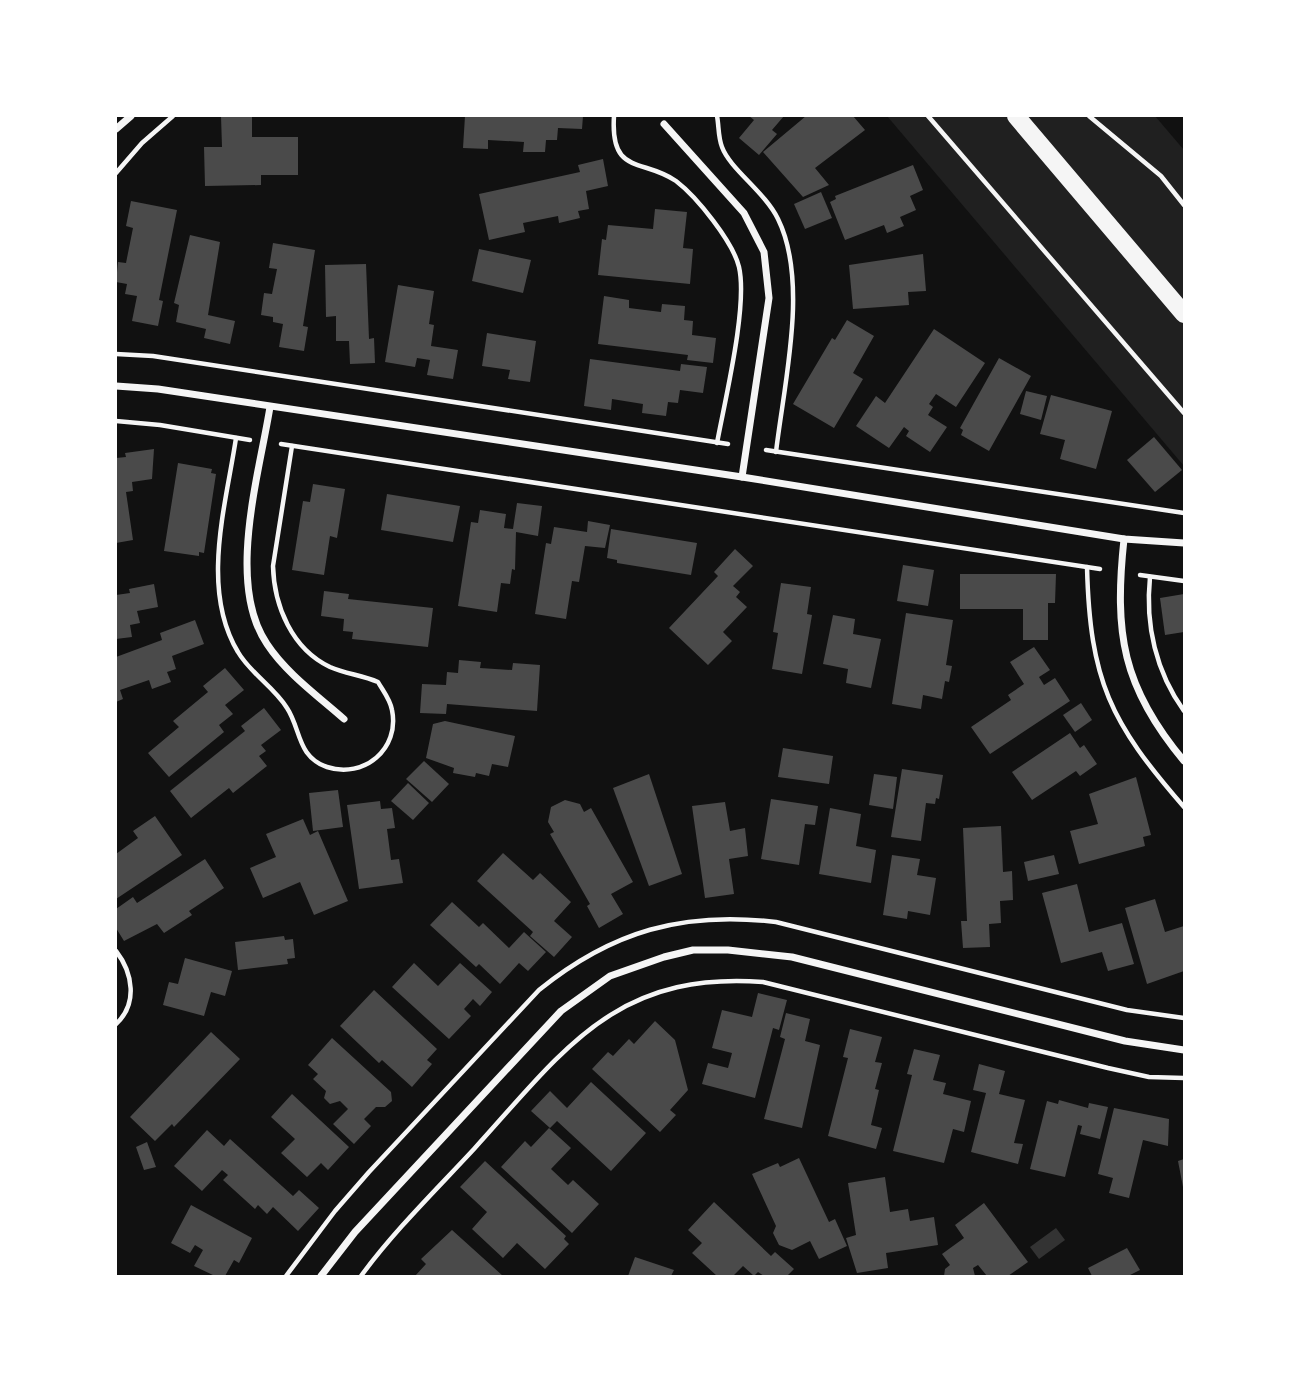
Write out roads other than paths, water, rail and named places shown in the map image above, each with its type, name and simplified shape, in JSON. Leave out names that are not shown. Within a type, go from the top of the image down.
[{"type":"main road","points":[[1016,116],[1185,314]]},
{"type":"street","points":[[116,129],[131,116]]},
{"type":"street","points":[[664,124],[744,213],[764,252],[769,299],[743,477]]},
{"type":"street","points":[[116,386],[158,389],[743,477],[1124,539],[1185,543]]},
{"type":"street","points":[[270,407],[247,548],[246,573],[250,608],[273,653],[344,719]]},
{"type":"street","points":[[1124,539],[1119,607],[1125,656],[1153,720],[1185,761]]},
{"type":"street","points":[[321,1276],[355,1231],[561,1011],[610,976],[664,957],[693,950],[729,950],[792,957],[1125,1041],[1185,1049]]}]
